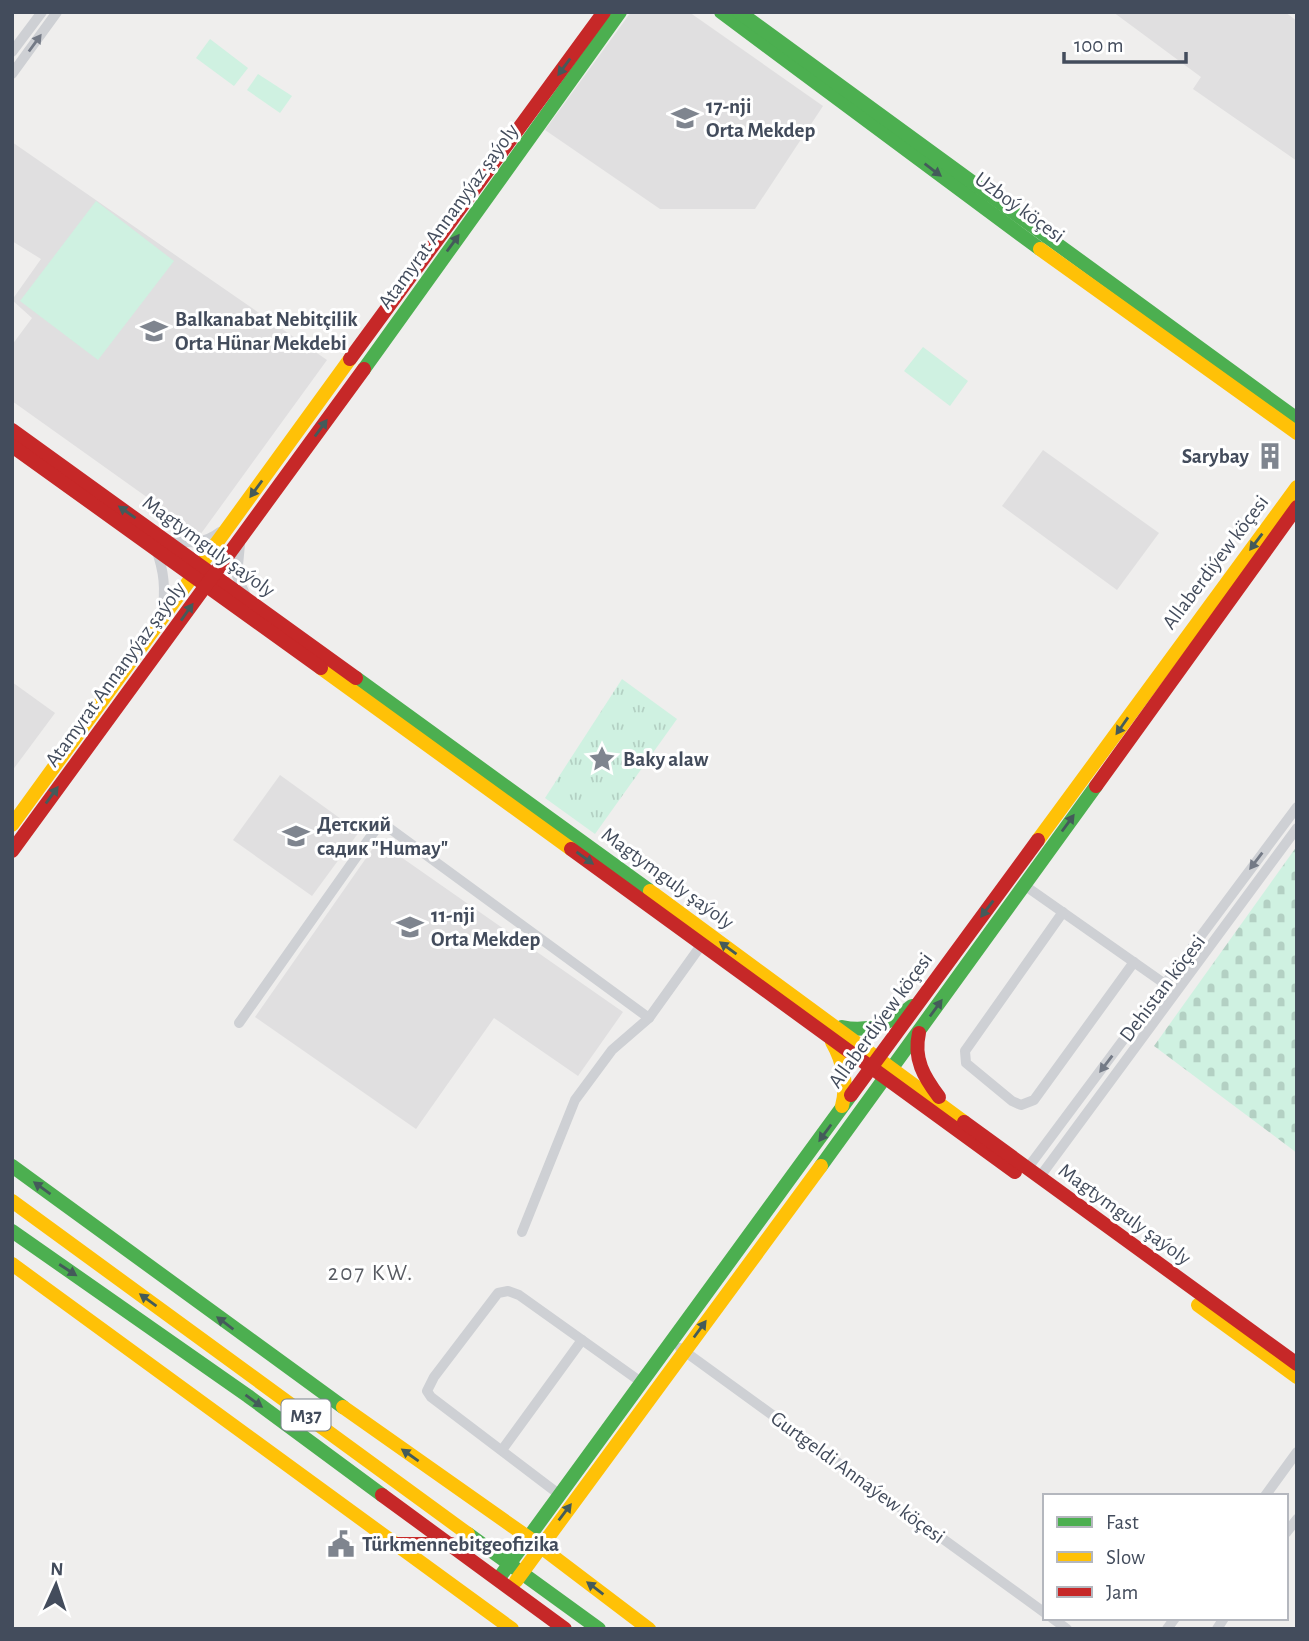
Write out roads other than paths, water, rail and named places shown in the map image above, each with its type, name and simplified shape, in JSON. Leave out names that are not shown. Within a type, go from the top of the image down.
[{"type":"main road","name":"Atamyrat Annanyýaz şaýoly","points":[[12,825],[604,12]]},
{"type":"main road","name":"Atamyrat Annanyýaz şaýoly","points":[[12,850],[620,12]]},
{"type":"main road","name":"Uzboý köçesi","points":[[721,12],[1000,220],[1297,433]]},
{"type":"main road","name":"Uzboý köçesi","points":[[739,12],[1297,419]]},
{"type":"main road","name":"Magtymguly şaýoly","points":[[12,430],[161,544]]},
{"type":"main road","name":"Magtymguly şaýoly","points":[[12,446],[197,569],[827,1035],[876,1063]]},
{"type":"main road","name":"Allaberdiýew köçesi","points":[[534,1542],[560,1495],[641,1382],[1297,487]]},
{"type":"main road","name":"Allaberdiýew köçesi","points":[[511,1588],[516,1568],[534,1542],[684,1351],[889,1073],[1297,507]]},
{"type":"main road","name":"Magtymguly şaýoly","points":[[210,579],[248,600],[740,956],[889,1073],[1297,1377]]},
{"type":"main road","points":[[822,1019],[854,1031],[868,1030],[889,1022],[909,1009],[934,982]]},
{"type":"main road","points":[[921,1028],[915,1046],[921,1072],[945,1105],[957,1116]]},
{"type":"main road","points":[[827,1035],[845,1069],[845,1094],[841,1111]]},
{"type":"main road","name":"Magtymguly şaýoly","points":[[889,1073],[957,1116],[1297,1364]]},
{"type":"main road","points":[[12,1166],[262,1350],[534,1542],[649,1629]]},
{"type":"main road","name":"M37","points":[[12,1201],[599,1629]]},
{"type":"main road","name":"M37","points":[[12,1231],[150,1326],[499,1578],[565,1629]]},
{"type":"main road","points":[[12,1245],[35,1248]]},
{"type":"main road","points":[[12,1264],[512,1629]]},
{"type":"main road","points":[[398,1544],[452,1544]]},
{"type":"main road","name":"Allaberdiýew köçesi","points":[[499,1578],[516,1568]]},
{"type":"street","points":[[12,52],[42,12]]},
{"type":"street","points":[[12,74],[57,12]]},
{"type":"street","points":[[162,617],[166,591],[161,544],[212,539],[231,523]]},
{"type":"street","points":[[243,535],[237,549],[237,576],[241,590],[248,600]]},
{"type":"street","name":"Dehistan köçesi","points":[[1033,1174],[1165,984],[1297,807]]},
{"type":"street","points":[[239,1023],[381,822],[649,1018]]},
{"type":"street","name":"Dehistan köçesi","points":[[1033,1174],[1297,828]]},
{"type":"street","points":[[1024,885],[1165,984]]},
{"type":"street","points":[[1063,912],[965,1051],[966,1063],[1012,1101],[1021,1105],[1034,1100],[1134,962]]},
{"type":"street","points":[[522,1232],[575,1100],[612,1050],[649,1018],[702,944]]},
{"type":"street","points":[[560,1495],[431,1397],[427,1391],[434,1377],[498,1293],[508,1291],[641,1382]]},
{"type":"street","points":[[502,1450],[582,1340]]},
{"type":"street","name":"Gurtgeldi Annaýew köçesi","points":[[671,1342],[1043,1612]]},
{"type":"street","points":[[1266,1494],[1297,1452]]},
{"type":"place","name":"17-nji Orta Mekdep","points":[[685,118]]},
{"type":"place","name":"Balkanabat Nebitçilik Orta Hünar Mekdebi","points":[[154,331]]},
{"type":"place","name":"Sarybay","points":[[1270,456]]},
{"type":"place","name":"Baky alaw","points":[[602,759]]},
{"type":"place","name":"Детский садик \"Humay\"","points":[[296,836]]},
{"type":"place","name":"11-nji Orta Mekdep","points":[[410,927]]},
{"type":"place","name":"Türkmennebitgeofizika","points":[[341,1544]]},
{"type":"district","name":"207 KW.","points":[[371,1272]]}]
